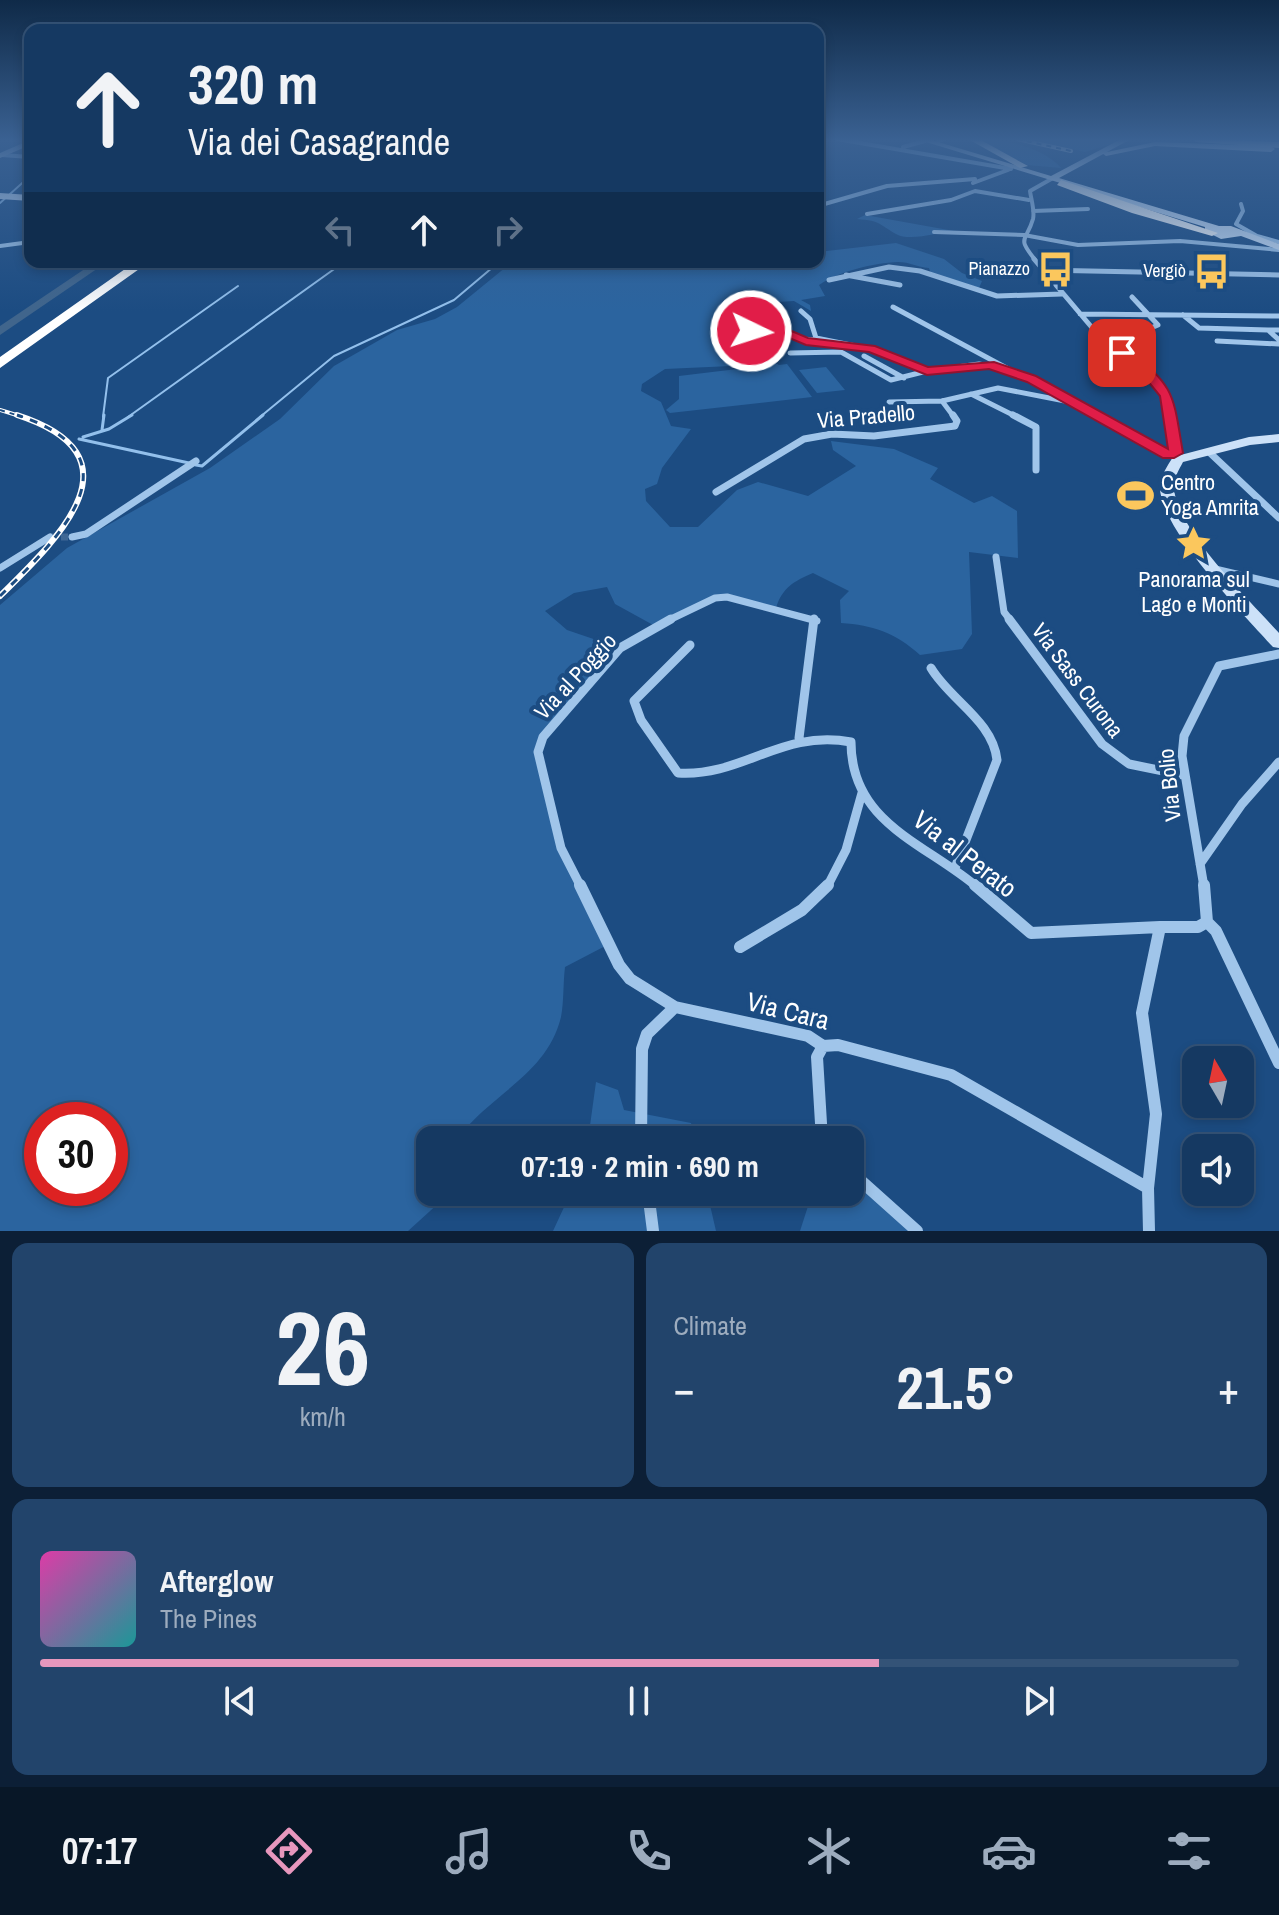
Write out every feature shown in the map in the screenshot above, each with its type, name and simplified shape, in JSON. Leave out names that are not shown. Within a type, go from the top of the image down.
[{"type":"highway","points":[[1100,196],[1123,207],[1212,230]]},
{"type":"highway","points":[[0,356],[125,268]]},
{"type":"highway","points":[[0,364],[135,268]]},
{"type":"main road","points":[[1116,196],[1212,230],[1237,233],[1279,247]]},
{"type":"main road","points":[[1279,438],[1249,441],[1177,457],[1168,481],[1168,496],[1210,568],[1279,643]]},
{"type":"street","points":[[824,204],[851,196]]},
{"type":"street","points":[[867,214],[960,196]]},
{"type":"street","points":[[1008,196],[1029,200]]},
{"type":"street","points":[[1029,196],[1032,224],[1024,235],[1023,245],[1062,294],[1107,342],[1158,382],[1170,407],[1177,457]]},
{"type":"street","points":[[1241,204],[1243,211],[1235,222],[1237,233],[1279,247]]},
{"type":"street","points":[[1033,211],[1088,209]]},
{"type":"street","points":[[934,232],[1024,235],[1078,245],[1180,241],[1279,247]]},
{"type":"street","points":[[0,246],[24,243]]},
{"type":"street","points":[[829,280],[889,267],[920,271],[997,296],[1062,294]]},
{"type":"street","points":[[1042,270],[1279,275]]},
{"type":"street","points":[[846,275],[853,279],[900,285]]},
{"type":"street","points":[[1108,323],[1143,328],[1158,325],[1132,297]]},
{"type":"street","points":[[893,307],[1177,457]]},
{"type":"street","points":[[801,311],[810,319],[819,340]]},
{"type":"street","points":[[1080,314],[1279,316]]},
{"type":"street","points":[[1183,315],[1199,328],[1279,330]]},
{"type":"street","points":[[729,337],[771,322],[799,339],[871,349],[927,371]]},
{"type":"street","points":[[1268,330],[1279,342]]},
{"type":"street","points":[[1217,341],[1279,342]]},
{"type":"street","points":[[790,353],[841,352],[891,380],[927,371],[979,364],[1031,379]]},
{"type":"street","points":[[864,356],[904,378]]},
{"type":"street","name":"Via Pradello","points":[[889,402],[942,401],[992,388],[1015,388],[1078,404]]},
{"type":"street","points":[[970,394],[1036,427],[1036,470]]},
{"type":"street","name":"Via Pradello","points":[[716,492],[804,439],[832,434],[881,435],[955,426],[957,421],[942,401]]},
{"type":"street","points":[[1209,452],[1279,518]]},
{"type":"street","points":[[72,537],[86,534],[196,461]]},
{"type":"street","points":[[0,568],[50,537]]},
{"type":"street","name":"Via Sass Curona","points":[[996,557],[1004,612],[1102,744],[1129,764],[1183,775]]},
{"type":"street","points":[[1210,568],[1279,584]]},
{"type":"street","name":"Via al Poggio","points":[[538,764],[543,737],[620,648],[655,626],[722,597],[799,613],[817,620],[799,738]]},
{"type":"street","name":"Via al Perato","points":[[690,645],[634,701],[641,720],[675,772],[688,775],[708,770],[799,738],[837,737],[851,742],[851,768],[862,793],[907,841],[955,868],[1031,933],[1045,935],[1198,927],[1207,922]]},
{"type":"street","name":"Via Bolio","points":[[1207,922],[1209,913],[1183,775],[1184,736],[1214,671],[1225,662],[1279,654]]},
{"type":"street","points":[[931,668],[943,690],[987,731],[998,749],[997,760],[955,868]]},
{"type":"street","points":[[1200,864],[1242,804],[1279,762]]},
{"type":"street","name":"Via Cara","points":[[538,764],[561,848],[611,943],[619,965],[647,992],[675,1007],[808,1036],[823,1046],[838,1045],[951,1075],[1148,1188]]},
{"type":"street","points":[[740,947],[793,915],[831,882],[844,856],[862,793]]},
{"type":"street","points":[[1207,922],[1216,931],[1279,1063]]},
{"type":"street","points":[[1149,1231],[1148,1188],[1156,1114],[1142,1013],[1160,927]]},
{"type":"street","points":[[641,1126],[642,1049],[647,1034],[675,1007]]},
{"type":"street","points":[[821,1126],[817,1057],[823,1046]]},
{"type":"street","points":[[864,1184],[917,1231]]},
{"type":"street","points":[[650,1206],[653,1231]]},
{"type":"shaded area","points":[[865,215],[954,231],[917,237],[902,236],[876,222],[857,219]]},
{"type":"shaded area","points":[[896,243],[944,259],[962,273],[982,281],[979,288],[931,274],[929,268],[902,262],[878,264],[836,276],[819,285],[825,296],[801,300],[810,305],[811,311],[794,301],[777,302],[778,312],[716,340],[746,347],[777,364],[665,369],[642,384],[641,391],[661,402],[671,426],[691,429],[662,468],[657,484],[645,489],[646,501],[670,527],[698,527],[737,490],[758,482],[808,496],[856,466],[833,450],[831,441],[894,449],[938,468],[930,479],[974,503],[992,496],[1017,511],[1018,558],[969,552],[972,634],[962,649],[920,655],[884,632],[841,623],[840,600],[849,591],[813,573],[790,586],[776,608],[722,597],[655,626],[615,604],[607,587],[574,593],[545,611],[567,630],[620,648],[555,721],[538,753],[561,848],[611,943],[565,967],[562,1011],[556,1033],[549,1047],[529,1070],[467,1126],[416,1126],[416,1206],[436,1206],[408,1231],[0,1231],[0,605],[67,548],[210,468],[280,419],[334,366],[397,330],[435,319],[457,307],[505,268],[824,268],[824,251]]},
{"type":"shaded area","points":[[787,364],[812,397],[670,413],[666,410],[679,399],[679,376]]},
{"type":"shaded area","points":[[826,367],[845,390],[817,393],[799,370]]},
{"type":"shaded area","points":[[596,1082],[618,1090],[624,1110],[691,1123],[692,1126],[590,1126]]},
{"type":"shaded area","points":[[864,1184],[917,1231],[800,1231],[808,1206],[864,1206]]},
{"type":"shaded area","points":[[565,1206],[710,1206],[716,1231],[553,1231]]},
{"type":"waterway","points":[[0,203],[7,196]]},
{"type":"waterway","points":[[0,331],[93,268]]},
{"type":"waterway","points":[[128,417],[336,268]]},
{"type":"waterway","points":[[260,417],[334,356],[454,300],[492,268]]},
{"type":"waterway","points":[[103,417],[108,378],[238,286]]},
{"type":"waterway","points":[[102,430],[104,415]]},
{"type":"waterway","points":[[83,437],[109,429],[132,415]]},
{"type":"waterway","points":[[196,465],[202,466],[263,415]]},
{"type":"waterway","points":[[79,439],[189,463]]},
{"type":"tunnel","points":[[50,537],[72,537]]},
{"type":"railway","points":[[0,410],[18,416]]},
{"type":"railway","points":[[0,596],[46,549],[65,524],[79,499],[83,475],[76,452],[55,432],[18,416]]},
{"type":"railway","points":[[18,416],[23,417]]},
{"type":"place","name":"Pianazzo","points":[[1056,269]]},
{"type":"place","name":"Vergiò","points":[[1212,271]]},
{"type":"place","name":"Centro Yoga Amrita","points":[[1135,495]]},
{"type":"place","name":"Panorama sul Lago e Monti","points":[[1194,543]]},
{"type":"route","points":[[751,331],[768,325],[806,341],[857,345],[932,372],[968,365],[990,365],[1031,379],[1168,455],[1176,453],[1167,396],[1148,372],[1122,353]]}]
